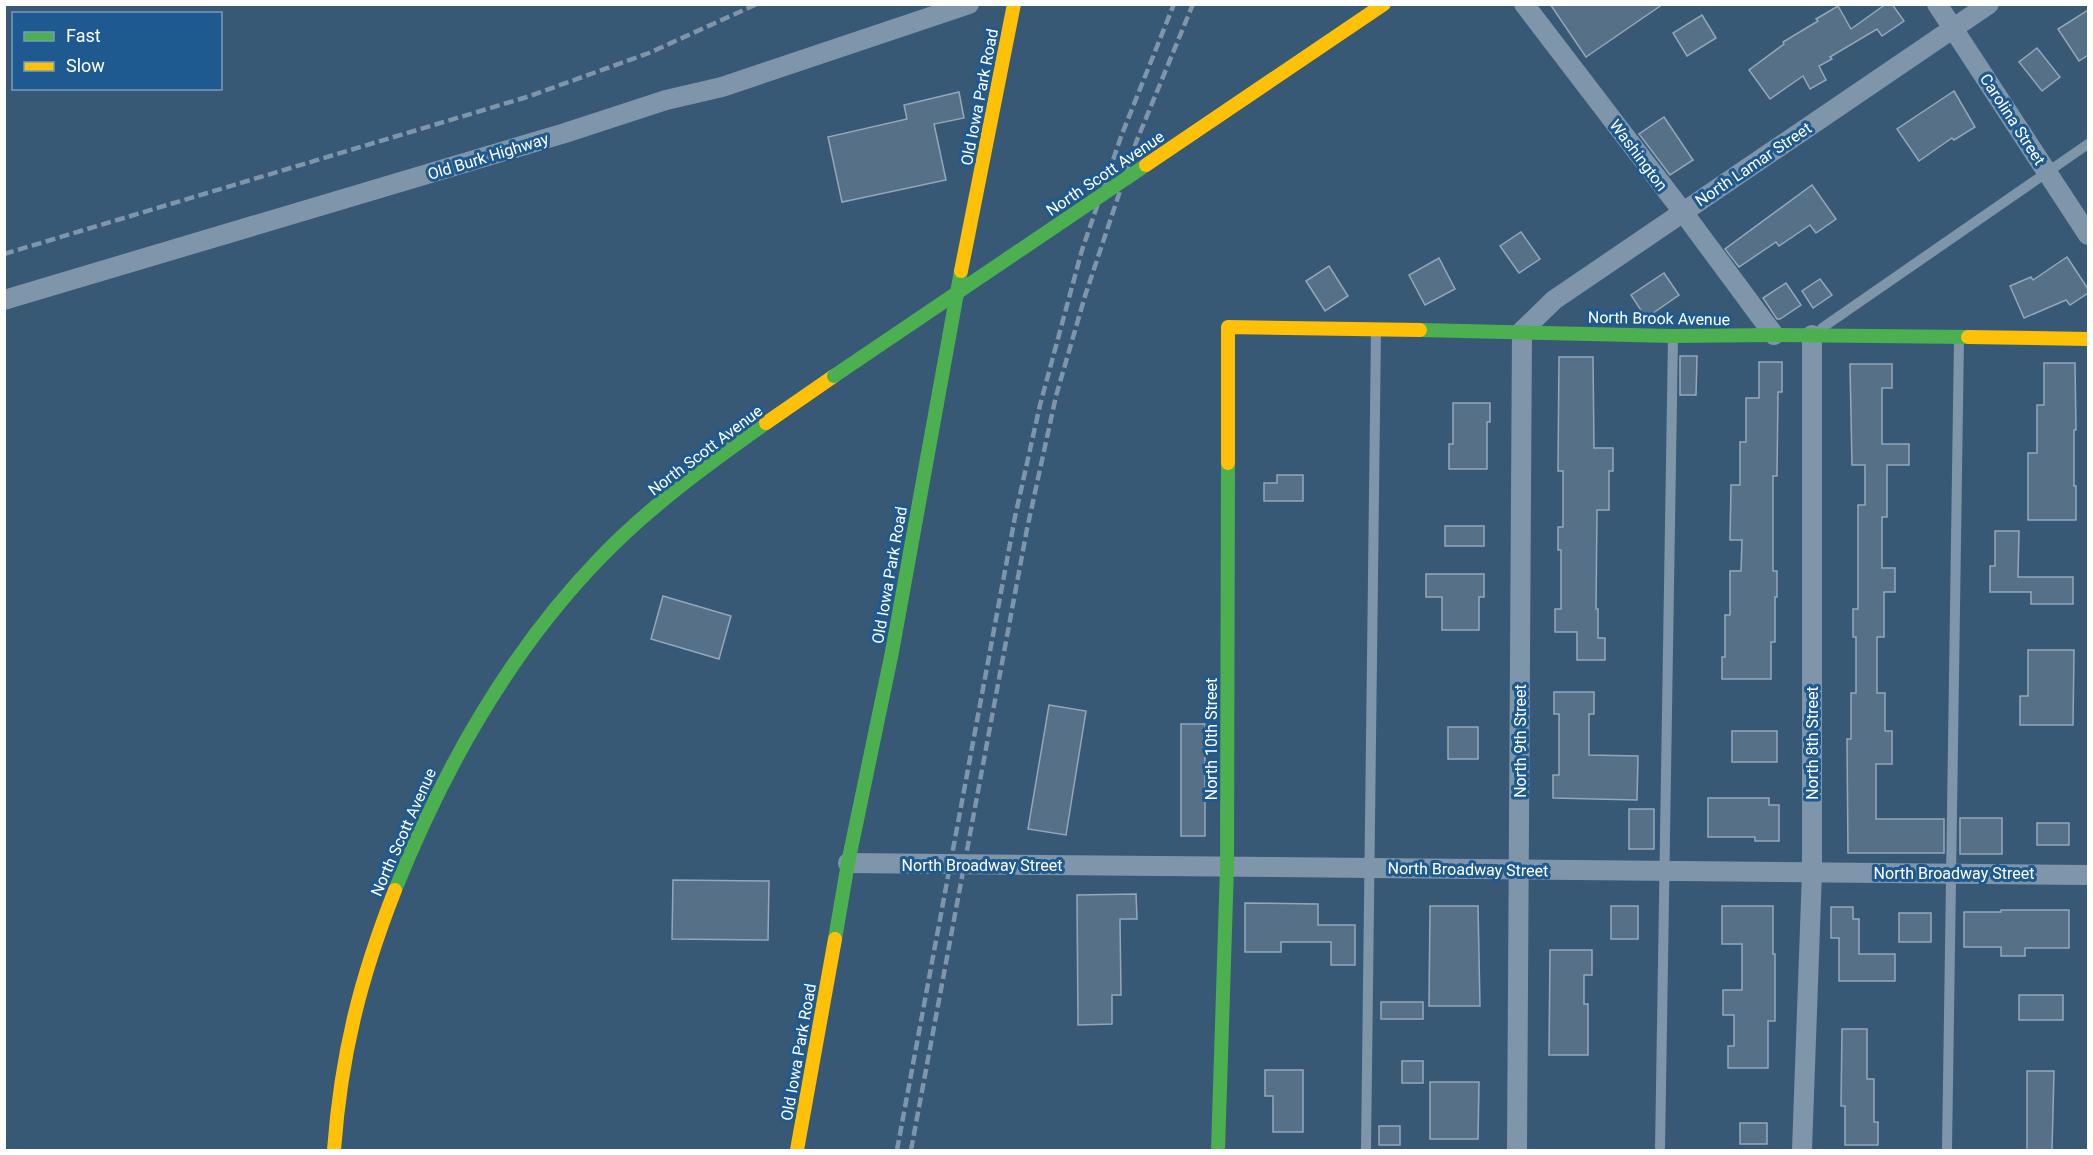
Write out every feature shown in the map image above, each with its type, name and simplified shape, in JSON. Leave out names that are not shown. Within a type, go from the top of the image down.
[{"type":"street","name":"Old Burk Highway","points":[[4,300],[565,133],[666,100],[722,87],[969,4]]},
{"type":"street","name":"Old Iowa Park Road","points":[[797,1150],[848,863],[892,652],[943,363],[1014,4]]},
{"type":"street","name":"North Scott Avenue","points":[[334,1150],[343,1065],[351,1023],[377,936],[416,837],[440,786],[472,728],[508,672],[564,599],[616,542],[713,460],[1384,4]]},
{"type":"street","name":"Washington","points":[[1524,4],[1774,335]]},
{"type":"street","name":"Carolina Street","points":[[1936,4],[2088,235]]},
{"type":"street","name":"North Lamar Street","points":[[1522,331],[1554,300],[1989,4]]},
{"type":"street","name":"North Brook Avenue","points":[[1228,327],[1522,331],[1673,336],[1812,335],[2088,339]]},
{"type":"street","name":"North 10th Street","points":[[1218,1150],[1227,867],[1228,327]]},
{"type":"street","name":"North 9th Street","points":[[1517,1150],[1522,331]]},
{"type":"street","name":"North 8th Street","points":[[1802,1150],[1812,872],[1812,335]]},
{"type":"street","name":"North Broadway Street","points":[[848,863],[2088,875]]},
{"type":"lane","points":[[1812,335],[2088,144]]},
{"type":"lane","points":[[1366,1150],[1376,329]]},
{"type":"lane","points":[[1660,1150],[1673,336]]},
{"type":"lane","points":[[1947,1150],[1959,338]]},
{"type":"building","points":[[1550,4],[1663,4],[1586,57]]},
{"type":"building","points":[[1886,4],[1892,4],[1904,21],[1882,36],[1877,29],[1830,57],[1832,59],[1819,66],[1826,80],[1810,89],[1803,76],[1770,99],[1749,70],[1784,44],[1783,42],[1838,6],[1851,29]]},
{"type":"building","points":[[2088,10],[2088,55],[2079,61],[2058,29]]},
{"type":"building","points":[[1702,15],[1716,38],[1687,56],[1673,33]]},
{"type":"building","points":[[2037,48],[2060,77],[2042,91],[2019,62]]},
{"type":"building","points":[[1954,91],[1975,127],[1954,140],[1952,138],[1919,161],[1897,129]]},
{"type":"building","points":[[959,92],[964,118],[934,124],[946,180],[842,202],[828,137],[907,119],[904,105]]},
{"type":"building","points":[[1664,117],[1693,160],[1670,175],[1639,134]]},
{"type":"building","points":[[1812,185],[1836,219],[1816,233],[1810,225],[1779,246],[1776,242],[1739,267],[1725,249]]},
{"type":"building","points":[[1521,232],[1540,259],[1519,273],[1500,246]]},
{"type":"building","points":[[2067,257],[2088,289],[2088,293],[2070,305],[2066,300],[2024,318],[2010,286],[2031,277],[2033,280]]},
{"type":"building","points":[[1439,258],[1455,289],[1425,305],[1409,275]]},
{"type":"building","points":[[1329,266],[1348,296],[1325,311],[1306,281]]},
{"type":"building","points":[[1664,273],[1679,295],[1646,318],[1631,295]]},
{"type":"building","points":[[1820,279],[1832,295],[1813,308],[1802,291]]},
{"type":"building","points":[[1786,283],[1801,305],[1777,319],[1763,298]]},
{"type":"building","points":[[1680,356],[1697,356],[1696,395],[1680,395]]},
{"type":"building","points":[[1559,357],[1593,357],[1594,448],[1613,448],[1613,471],[1609,471],[1609,510],[1597,510],[1596,609],[1598,609],[1598,638],[1605,638],[1605,660],[1577,660],[1577,632],[1555,632],[1555,609],[1561,609],[1561,550],[1558,550],[1558,527],[1563,527],[1563,471],[1558,471]]},
{"type":"building","points":[[1759,362],[1782,362],[1782,392],[1778,392],[1777,476],[1773,476],[1773,571],[1777,571],[1777,597],[1775,597],[1775,642],[1771,642],[1771,679],[1722,679],[1722,657],[1725,657],[1725,615],[1730,615],[1730,571],[1741,571],[1742,540],[1730,540],[1731,485],[1740,485],[1740,442],[1746,442],[1746,398],[1759,398]]},
{"type":"building","points":[[2044,363],[2075,363],[2076,520],[2028,520],[2028,453],[2037,453],[2037,405],[2044,405]]},
{"type":"building","points":[[1850,364],[1892,364],[1892,388],[1882,388],[1882,444],[1909,444],[1909,465],[1887,465],[1887,517],[1882,517],[1882,568],[1895,568],[1895,592],[1884,592],[1884,637],[1877,637],[1877,693],[1885,693],[1885,731],[1892,731],[1892,764],[1876,764],[1876,819],[1944,819],[1944,853],[1848,853],[1847,739],[1851,739],[1851,693],[1856,693],[1856,637],[1853,637],[1853,609],[1858,609],[1858,505],[1865,505],[1865,465],[1852,465]]},
{"type":"building","points":[[1453,403],[1490,403],[1490,422],[1487,422],[1487,469],[1449,469],[1449,444],[1453,444]]},
{"type":"building","points":[[1277,475],[1303,475],[1303,501],[1264,501],[1264,483],[1277,483]]},
{"type":"building","points":[[1445,526],[1484,526],[1484,546],[1445,546]]},
{"type":"building","points":[[1995,531],[2019,531],[2018,577],[2073,577],[2073,604],[2031,604],[2031,592],[1990,592],[1990,566],[1995,566]]},
{"type":"building","points":[[1426,574],[1484,574],[1484,597],[1479,597],[1479,630],[1442,630],[1442,597],[1426,597]]},
{"type":"building","points":[[663,596],[731,616],[719,659],[651,639]]},
{"type":"building","points":[[2028,650],[2074,650],[2073,725],[2020,725],[2020,696],[2028,696]]},
{"type":"building","points":[[1554,692],[1594,692],[1594,714],[1589,714],[1589,755],[1638,756],[1637,800],[1553,798],[1553,775],[1559,775],[1559,714],[1554,714]]},
{"type":"building","points":[[1049,705],[1086,711],[1066,835],[1028,829]]},
{"type":"building","points":[[1181,724],[1205,724],[1205,836],[1181,836]]},
{"type":"building","points":[[1448,727],[1478,727],[1478,759],[1448,759]]},
{"type":"building","points":[[1732,731],[1777,731],[1777,762],[1732,762]]},
{"type":"building","points":[[1708,798],[1769,798],[1769,805],[1779,805],[1779,841],[1755,841],[1755,837],[1708,837]]},
{"type":"building","points":[[1629,809],[1654,809],[1654,849],[1629,849]]},
{"type":"building","points":[[1960,818],[2002,818],[2002,854],[1960,854]]},
{"type":"building","points":[[2037,823],[2069,823],[2069,845],[2037,845]]},
{"type":"building","points":[[673,880],[769,881],[768,940],[672,939]]},
{"type":"building","points":[[1136,894],[1137,919],[1120,919],[1121,995],[1112,995],[1112,1024],[1078,1025],[1077,895]]},
{"type":"building","points":[[1245,903],[1318,904],[1318,925],[1355,925],[1355,965],[1331,965],[1331,942],[1281,942],[1281,952],[1245,952]]},
{"type":"building","points":[[1430,906],[1478,906],[1480,1006],[1429,1006]]},
{"type":"building","points":[[1611,906],[1638,906],[1638,939],[1611,939]]},
{"type":"building","points":[[1722,906],[1773,906],[1775,1021],[1768,1021],[1768,1068],[1728,1068],[1728,1046],[1734,1046],[1734,1015],[1723,1015],[1723,990],[1742,990],[1742,944],[1722,944]]},
{"type":"building","points":[[1831,907],[1853,907],[1853,919],[1859,919],[1859,954],[1895,954],[1895,981],[1839,981],[1839,938],[1831,938]]},
{"type":"building","points":[[2001,910],[2069,910],[2069,948],[2025,948],[2025,956],[2001,956],[2001,947],[1964,947],[1964,912],[2001,912]]},
{"type":"building","points":[[1899,913],[1931,913],[1931,942],[1899,942]]},
{"type":"building","points":[[1550,950],[1592,950],[1592,975],[1584,975],[1584,1004],[1588,1004],[1588,1055],[1549,1055]]},
{"type":"building","points":[[2019,995],[2063,995],[2063,1020],[2019,1020]]},
{"type":"building","points":[[1381,1002],[1423,1002],[1423,1019],[1381,1019]]},
{"type":"building","points":[[1842,1029],[1867,1029],[1867,1079],[1874,1079],[1874,1122],[1878,1122],[1878,1145],[1845,1145],[1845,1106],[1841,1106]]},
{"type":"building","points":[[1402,1061],[1423,1061],[1423,1083],[1402,1083]]},
{"type":"building","points":[[1265,1070],[1303,1070],[1303,1132],[1273,1132],[1273,1096],[1265,1096]]},
{"type":"building","points":[[2027,1071],[2054,1071],[2052,1150],[2027,1150]]},
{"type":"building","points":[[1430,1082],[1479,1082],[1478,1139],[1430,1139]]},
{"type":"building","points":[[1740,1123],[1767,1123],[1767,1144],[1740,1144]]},
{"type":"building","points":[[1379,1126],[1400,1126],[1400,1145],[1379,1145]]},
{"type":"railway","points":[[4,254],[527,97],[649,53],[757,4]]},
{"type":"railway","points":[[897,1150],[1015,517],[1040,405],[1082,250],[1122,134],[1174,4]]},
{"type":"railway","points":[[911,1150],[1027,529],[1056,396],[1085,296],[1137,140],[1193,4]]},
{"type":"traffic: fast","points":[[834,376],[1146,165]]},
{"type":"traffic: fast","points":[[835,939],[848,863],[892,652],[961,271]]},
{"type":"traffic: fast","points":[[1420,330],[1673,336],[1968,337]]},
{"type":"traffic: fast","points":[[395,890],[434,801],[457,757],[481,714],[536,633],[567,594],[638,521],[701,470],[766,423]]},
{"type":"traffic: fast","points":[[1218,1150],[1227,867],[1228,463]]},
{"type":"traffic: slow","points":[[961,271],[1014,4]]},
{"type":"traffic: slow","points":[[1146,165],[1384,4]]},
{"type":"traffic: slow","points":[[1228,463],[1228,327],[1420,330]]},
{"type":"traffic: slow","points":[[1968,337],[2088,339]]},
{"type":"traffic: slow","points":[[766,423],[834,376]]},
{"type":"traffic: slow","points":[[334,1150],[337,1115],[354,1018],[362,986],[395,890]]},
{"type":"traffic: slow","points":[[797,1150],[835,939]]}]
